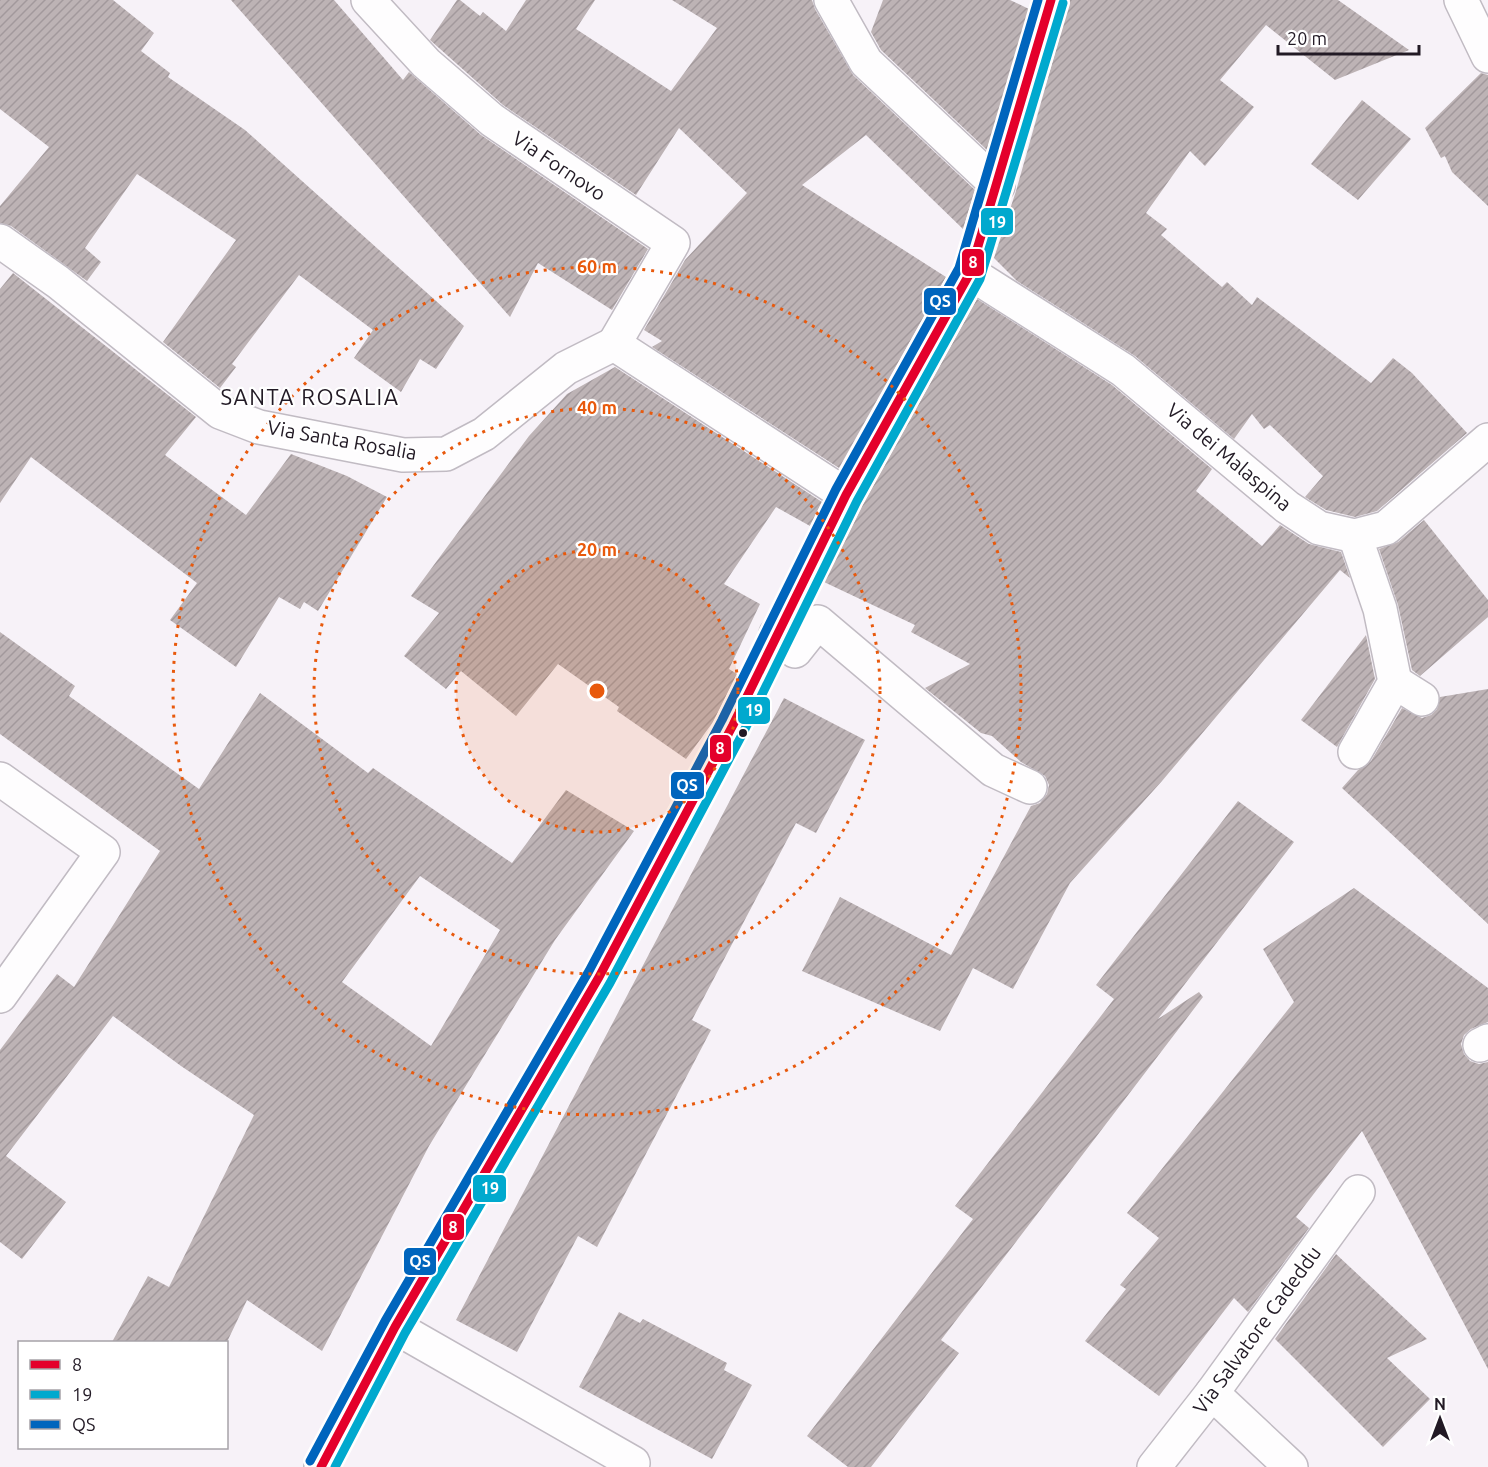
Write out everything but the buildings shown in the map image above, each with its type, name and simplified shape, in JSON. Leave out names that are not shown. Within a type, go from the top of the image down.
[{"type":"street","name":"Via Fornovo","points":[[368,0],[426,63],[492,120],[673,243],[614,344]]},
{"type":"street","points":[[831,0],[866,62],[998,186]]},
{"type":"street","points":[[321,1467],[395,1327],[598,977],[733,725],[846,495],[970,273],[998,186],[1051,0]]},
{"type":"street","points":[[1461,0],[1488,56]]},
{"type":"street","name":"Via Santa Rosalia","points":[[0,241],[58,282],[220,412],[259,426],[403,455],[446,454],[484,434],[566,368],[614,344]]},
{"type":"street","name":"Via dei Malaspina","points":[[970,273],[1123,370],[1287,507],[1318,528],[1354,536],[1386,528],[1488,440]]},
{"type":"street","points":[[614,344],[846,495]]},
{"type":"street","points":[[1354,536],[1380,609],[1395,682],[1355,752]]},
{"type":"street","points":[[776,634],[795,651],[818,622],[993,770],[1030,788]]},
{"type":"street","points":[[1395,682],[1422,699]]},
{"type":"street","points":[[0,779],[103,852],[0,996]]},
{"type":"street","name":"Via Salvatore Cadeddu","points":[[1154,1467],[1212,1393],[1358,1192]]},
{"type":"street","points":[[395,1327],[633,1463],[631,1467]]},
{"type":"street","points":[[1212,1393],[1291,1467]]},
{"type":"transit line","name":"QS","points":[[310,1461],[385,1321],[589,971],[722,720],[836,489],[959,268],[1038,0]]},
{"type":"transit line","name":"8","points":[[321,1467],[395,1327],[599,977],[733,725],[846,495],[970,273],[1051,0]]},
{"type":"transit line","name":"19","points":[[335,1467],[405,1333],[610,983],[744,731],[857,501],[980,279],[1063,3]]},
{"type":"district","name":"SANTA ROSALIA","points":[[310,397]]}]
